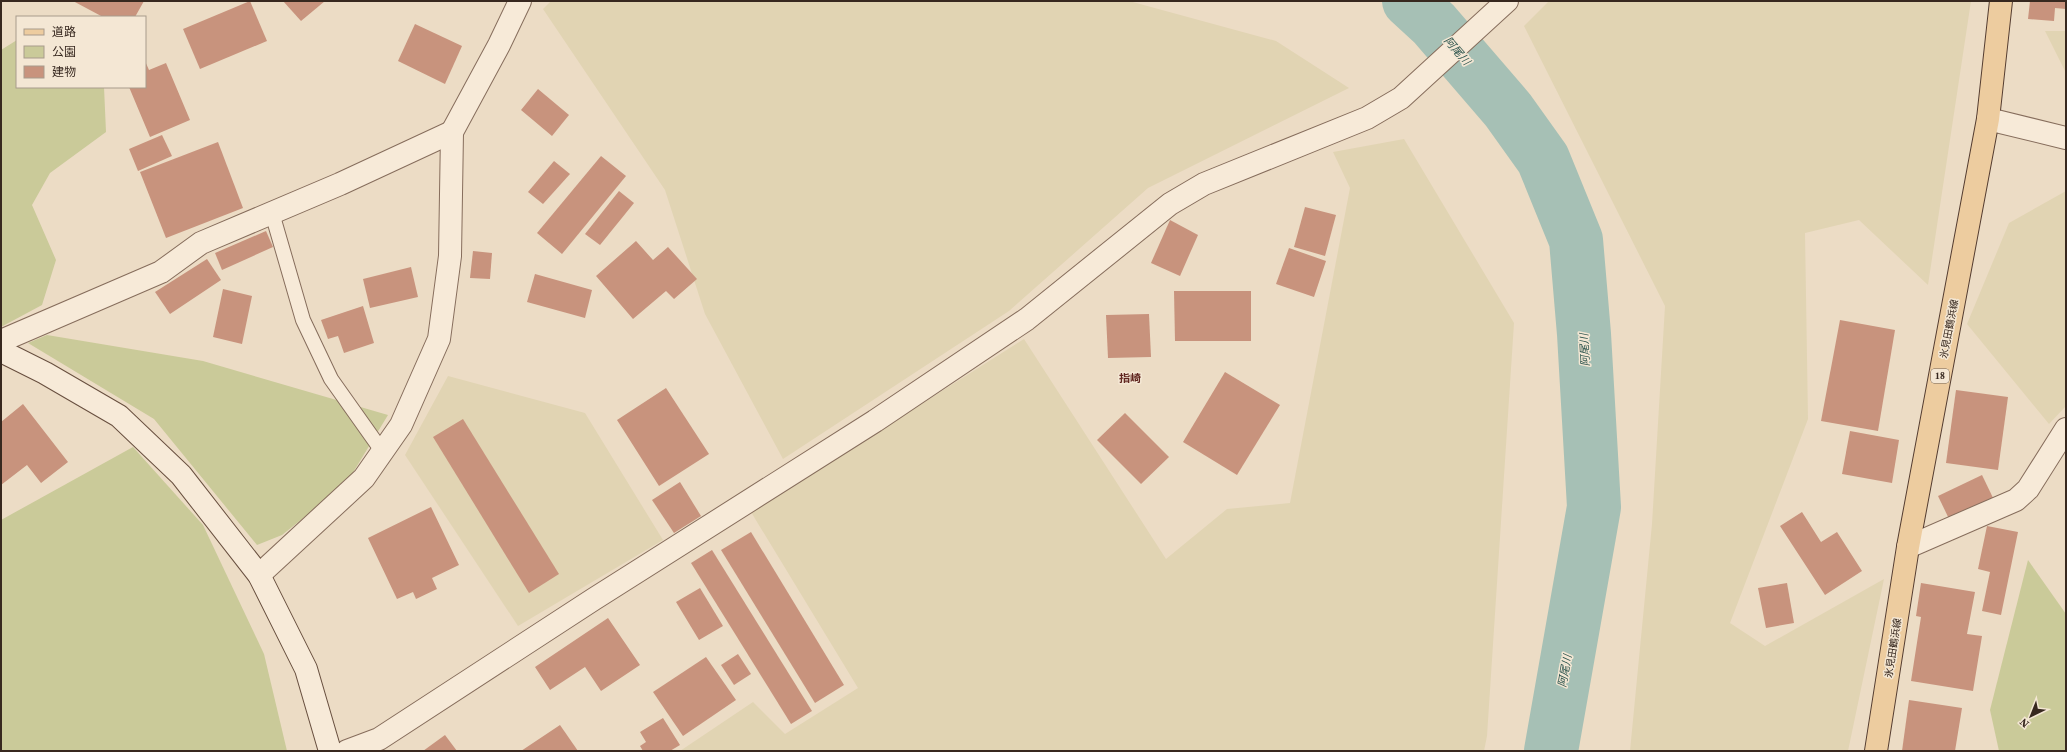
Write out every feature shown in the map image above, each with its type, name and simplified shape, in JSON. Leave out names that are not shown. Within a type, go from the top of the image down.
[{"type":"main road","name":"氷見田鶴浜線","points":[[1876,751],[1908,547],[1988,119],[2002,1]]},
{"type":"street","points":[[258,575],[364,478],[401,425],[439,339],[450,256],[452,132],[500,45],[520,1]]},
{"type":"street","points":[[347,751],[379,738],[594,598],[875,421],[1027,319],[1170,204],[1204,184],[1367,118],[1401,98],[1507,1]]},
{"type":"street","points":[[1988,119],[2066,138]]},
{"type":"street","points":[[1,341],[161,272],[201,243],[340,184],[452,132]]},
{"type":"street","points":[[1,351],[45,373],[119,416],[181,475],[258,575],[306,668],[330,751]]},
{"type":"street","points":[[1908,547],[2016,500],[2028,489],[2066,429]]},
{"type":"lane","points":[[272,213],[303,320],[331,379],[382,451]]},
{"type":"shaded area","points":[[551,1],[1129,1],[1276,41],[1349,88],[1148,188],[1009,311],[783,459],[705,314],[665,190],[543,9]]},
{"type":"shaded area","points":[[1549,1],[1971,1],[1928,285],[1859,220],[1805,233],[1808,419],[1730,623],[1765,646],[1884,579],[1848,751],[1630,751],[1652,524],[1665,306],[1524,26]]},
{"type":"shaded area","points":[[2045,31],[2066,31],[2066,73]]},
{"type":"shaded area","points":[[1404,139],[1514,323],[1487,736],[1484,751],[680,751],[753,702],[785,734],[858,688],[751,512],[1024,339],[1166,559],[1227,509],[1290,503],[1350,188],[1333,152]]},
{"type":"shaded area","points":[[2066,191],[2066,406],[2049,424],[1967,324],[2009,223]]},
{"type":"shaded area","points":[[448,376],[585,413],[663,540],[518,626],[405,455]]},
{"type":"green space","points":[[16,41],[16,88],[104,88],[106,132],[50,173],[32,205],[56,260],[42,305],[1,327],[1,50]]},
{"type":"green space","points":[[47,335],[203,361],[388,415],[346,484],[282,535],[257,545],[154,419],[28,343]]},
{"type":"green space","points":[[133,447],[203,525],[264,654],[287,751],[1,751],[1,520]]},
{"type":"green space","points":[[2028,560],[2066,614],[2066,751],[1999,751],[1990,710]]},
{"type":"building","points":[[73,1],[144,1],[136,16],[101,16]]},
{"type":"building","points":[[250,1],[267,41],[200,69],[183,29]]},
{"type":"building","points":[[283,1],[325,1],[301,21]]},
{"type":"building","points":[[2030,1],[2066,1],[2066,9],[2055,8],[2054,21],[2028,19]]},
{"type":"building","points":[[415,24],[462,46],[445,84],[398,61]]},
{"type":"building","points":[[146,63],[149,70],[166,63],[190,120],[150,137],[129,88],[146,88]]},
{"type":"building","points":[[538,89],[569,115],[552,136],[521,110]]},
{"type":"building","points":[[162,135],[172,156],[138,171],[129,149]]},
{"type":"building","points":[[218,142],[243,208],[166,238],[140,172]]},
{"type":"building","points":[[601,156],[626,176],[562,254],[537,233]]},
{"type":"building","points":[[554,161],[570,174],[543,204],[528,192]]},
{"type":"building","points":[[619,191],[634,203],[600,245],[585,234]]},
{"type":"building","points":[[1305,207],[1336,215],[1325,256],[1294,247]]},
{"type":"building","points":[[1170,220],[1198,235],[1180,276],[1151,263]]},
{"type":"building","points":[[266,231],[273,247],[222,270],[215,253]]},
{"type":"building","points":[[636,241],[653,260],[668,247],[697,279],[674,299],[666,291],[633,319],[596,276]]},
{"type":"building","points":[[1289,248],[1326,261],[1314,297],[1276,284]]},
{"type":"building","points":[[473,251],[492,253],[490,279],[470,278]]},
{"type":"building","points":[[207,259],[221,280],[170,314],[155,292]]},
{"type":"building","points":[[411,267],[418,297],[370,308],[363,279]]},
{"type":"building","points":[[535,274],[592,290],[585,318],[527,302]]},
{"type":"building","points":[[223,289],[252,296],[242,344],[213,337]]},
{"type":"building","points":[[1174,291],[1251,291],[1251,341],[1175,341]]},
{"type":"building","points":[[363,306],[374,343],[344,353],[338,336],[328,339],[321,320]]},
{"type":"building","points":[[1149,314],[1151,357],[1108,358],[1106,315]]},
{"type":"building","points":[[1840,320],[1895,330],[1878,431],[1821,421]]},
{"type":"building","points":[[1225,372],[1280,405],[1237,475],[1183,442]]},
{"type":"building","points":[[666,388],[709,454],[659,486],[617,420]]},
{"type":"building","points":[[1956,390],[2008,397],[1998,470],[1946,463]]},
{"type":"building","points":[[23,404],[68,462],[41,483],[27,465],[1,485],[1,422]]},
{"type":"building","points":[[1125,413],[1169,457],[1141,484],[1097,440]]},
{"type":"building","points":[[463,419],[559,574],[529,593],[433,437]]},
{"type":"building","points":[[1850,431],[1899,440],[1892,483],[1842,474]]},
{"type":"building","points":[[1982,475],[1995,502],[1951,523],[1938,496]]},
{"type":"building","points":[[680,482],[701,516],[674,533],[652,500]]},
{"type":"building","points":[[431,507],[459,565],[432,578],[437,589],[416,599],[413,592],[397,599],[368,538]]},
{"type":"building","points":[[1802,512],[1821,542],[1837,532],[1862,571],[1825,595],[1780,526]]},
{"type":"building","points":[[1987,526],[2018,532],[2001,615],[1982,611],[1990,572],[1978,569]]},
{"type":"building","points":[[751,532],[844,685],[815,703],[721,550]]},
{"type":"building","points":[[712,550],[812,711],[791,724],[691,563]]},
{"type":"building","points":[[1787,583],[1794,623],[1766,628],[1758,588]]},
{"type":"building","points":[[1921,583],[1975,592],[1967,634],[1982,636],[1973,691],[1911,681],[1921,617],[1916,616]]},
{"type":"building","points":[[700,588],[723,626],[699,640],[676,602]]},
{"type":"building","points":[[608,618],[640,665],[601,691],[585,667],[550,690],[535,667]]},
{"type":"building","points":[[738,654],[751,674],[734,685],[721,665]]},
{"type":"building","points":[[706,657],[736,700],[683,736],[653,692]]},
{"type":"building","points":[[1909,700],[1962,708],[1955,751],[1902,751]]},
{"type":"building","points":[[663,718],[680,745],[670,751],[643,751],[640,746],[646,742],[640,732]]},
{"type":"building","points":[[560,725],[578,751],[521,751]]},
{"type":"building","points":[[445,735],[457,751],[423,751]]},
{"type":"waterway","name":"阿尾川","points":[[1409,1],[1434,24],[1508,110],[1543,159],[1576,240],[1584,334],[1594,507],[1551,751]]},
{"type":"district","name":"指崎","points":[[1130,378]]}]
